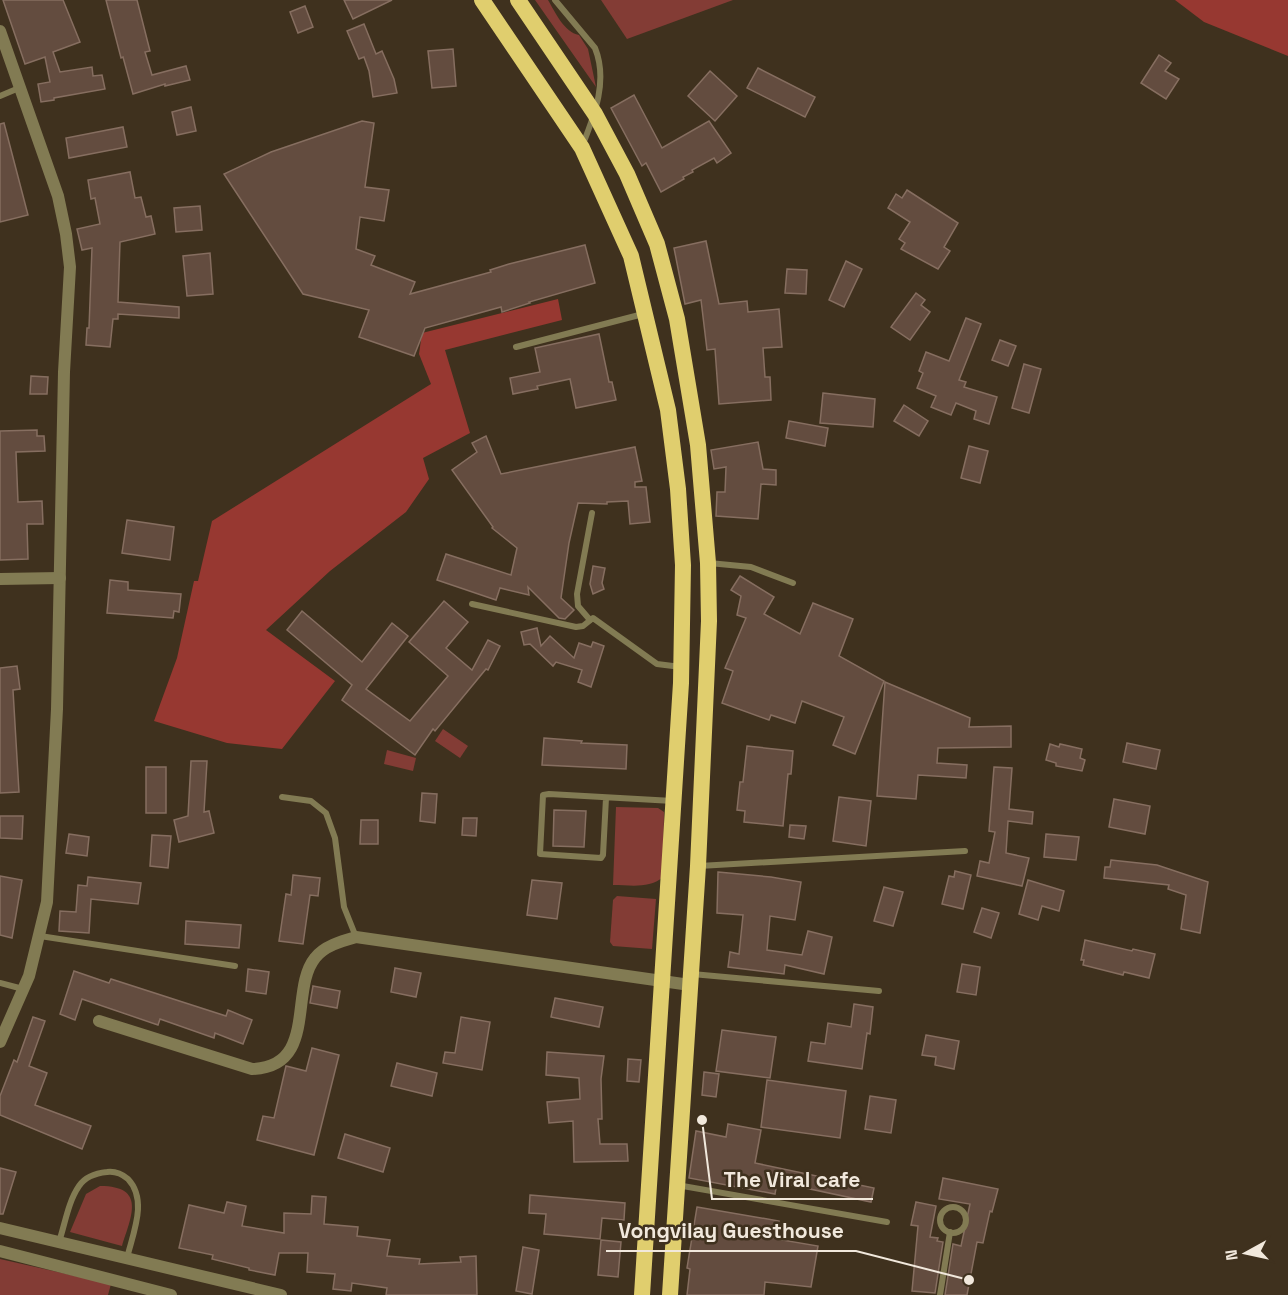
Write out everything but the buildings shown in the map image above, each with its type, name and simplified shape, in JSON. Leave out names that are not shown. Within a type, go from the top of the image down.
[{"type":"highway","points":[[482,0],[582,148],[631,256],[668,410],[678,489],[683,565],[682,675],[642,1295]]},
{"type":"highway","points":[[518,0],[595,114],[627,174],[657,244],[677,319],[698,445],[708,563],[707,686],[698,866],[670,1295]]},
{"type":"highway","points":[[682,675],[707,686]]},
{"type":"street","points":[[0,31],[58,195],[70,267],[64,372],[57,710],[47,902],[29,976],[0,1042]]},
{"type":"street","points":[[0,579],[60,578]]},
{"type":"street","points":[[99,1021],[252,1069],[265,1068],[277,1062],[290,1050],[300,1024],[308,969],[316,956],[338,942],[356,937],[663,981],[691,980]]},
{"type":"street","points":[[0,1228],[281,1295]]},
{"type":"street","points":[[0,1251],[171,1295]]},
{"type":"lane","points":[[555,0],[595,48],[597,54],[601,86],[595,114],[582,148]]},
{"type":"lane","points":[[0,96],[20,87]]},
{"type":"lane","points":[[516,347],[644,313]]},
{"type":"lane","points":[[590,620],[578,606],[577,594],[592,513]]},
{"type":"lane","points":[[708,563],[751,567],[793,583]]},
{"type":"lane","points":[[472,604],[576,627],[595,619],[657,664],[682,675]]},
{"type":"lane","points":[[606,798],[601,858],[540,854],[543,795],[674,801]]},
{"type":"lane","points":[[282,797],[311,801],[326,813],[335,838],[344,907],[356,937]]},
{"type":"lane","points":[[698,866],[965,851]]},
{"type":"lane","points":[[40,936],[235,966]]},
{"type":"lane","points":[[691,980],[879,991]]},
{"type":"lane","points":[[0,983],[23,989]]},
{"type":"lane","points":[[59,1242],[72,1197],[80,1183],[98,1174],[117,1173],[132,1183],[138,1195],[138,1210],[127,1257]]},
{"type":"lane","points":[[677,1185],[887,1222]]},
{"type":"lane","points":[[957,1208],[964,1213],[966,1221],[962,1229],[950,1232],[941,1224],[941,1216],[945,1210],[957,1208]]},
{"type":"lane","points":[[940,1295],[950,1232]]},
{"type":"shaded area","points":[[535,0],[548,0],[564,26],[579,35],[588,49],[596,87]]},
{"type":"shaded area","points":[[601,0],[733,0],[627,39]]},
{"type":"shaded area","points":[[1175,0],[1288,0],[1288,56],[1204,22]]},
{"type":"shaded area","points":[[558,299],[562,320],[445,350],[470,433],[423,458],[429,479],[406,512],[330,571],[266,630],[335,681],[282,749],[227,743],[154,721],[177,658],[194,581],[198,581],[212,521],[431,384],[419,354],[422,333]]},
{"type":"shaded area","points":[[443,729],[468,746],[460,758],[435,741]]},
{"type":"shaded area","points":[[387,750],[416,758],[413,771],[384,764]]},
{"type":"shaded area","points":[[616,807],[658,808],[664,812],[663,877],[658,881],[639,885],[613,885]]},
{"type":"shaded area","points":[[617,896],[656,899],[652,949],[613,946],[610,942],[613,900]]},
{"type":"shaded area","points":[[100,1186],[115,1187],[125,1191],[130,1197],[131,1214],[122,1246],[70,1232],[86,1194]]},
{"type":"shaded area","points":[[0,1259],[111,1284],[108,1295],[0,1295]]},
{"type":"place","name":"The Viral cafe","points":[[702,1120]]},
{"type":"place","name":"Vongvilay Guesthouse","points":[[969,1280]]}]
